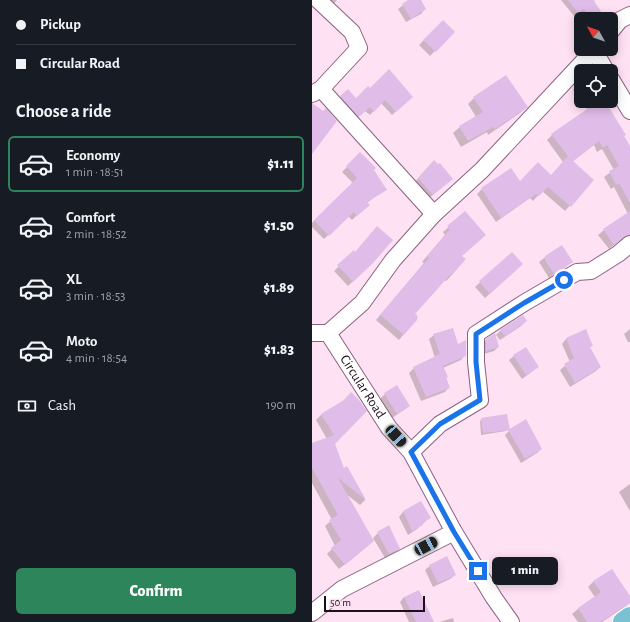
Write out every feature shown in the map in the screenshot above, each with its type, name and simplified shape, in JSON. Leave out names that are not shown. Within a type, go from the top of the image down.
[{"type":"main road","points":[[623,622],[630,617]]},
{"type":"street","points":[[318,0],[352,32],[359,48],[316,92],[434,214]]},
{"type":"street","points":[[618,22],[630,15]]},
{"type":"street","points":[[312,333],[328,334],[362,304],[393,260],[434,214],[482,170],[560,85],[589,56]]},
{"type":"street","points":[[618,91],[630,111]]},
{"type":"street","points":[[411,452],[440,424],[480,400],[476,362],[476,334],[524,303],[577,272],[591,271],[618,254],[630,244]]},
{"type":"street","name":"Circular Road","points":[[328,334],[389,428],[411,452],[454,532],[494,598],[511,622]]},
{"type":"street","points":[[312,613],[342,590],[454,532]]},
{"type":"building","points":[[408,0],[421,0],[426,9],[411,19],[402,4]]},
{"type":"building","points":[[568,0],[595,0],[594,1],[601,12],[586,12],[584,9],[577,12]]},
{"type":"building","points":[[443,20],[455,32],[436,52],[423,40]]},
{"type":"building","points":[[389,69],[413,97],[396,112],[385,100],[374,112],[370,107],[359,117],[340,96],[348,89],[356,98],[368,86],[370,88]]},
{"type":"building","points":[[506,75],[528,107],[495,129],[493,127],[468,141],[459,126],[483,112],[473,97]]},
{"type":"building","points":[[312,103],[323,111],[326,108],[337,121],[312,154]]},
{"type":"building","points":[[589,108],[609,108],[626,135],[624,136],[630,146],[630,203],[619,183],[616,185],[609,171],[619,166],[607,145],[603,148],[599,141],[573,161],[594,180],[571,207],[548,187],[539,196],[536,194],[501,218],[481,188],[511,168],[520,181],[538,162],[551,175],[568,156],[551,134]]},
{"type":"building","points":[[360,152],[376,168],[374,170],[387,190],[367,202],[370,205],[357,216],[354,212],[329,236],[314,220],[357,178],[346,166]]},
{"type":"building","points":[[434,160],[438,164],[440,163],[453,179],[433,195],[418,178]]},
{"type":"building","points":[[465,211],[486,235],[462,256],[466,259],[415,314],[417,315],[417,320],[404,335],[380,315],[429,258],[427,256],[450,229],[447,226]]},
{"type":"building","points":[[630,211],[630,235],[624,237],[614,245],[603,229]]},
{"type":"building","points":[[377,226],[393,240],[373,263],[353,282],[337,265],[354,250],[355,252]]},
{"type":"building","points":[[562,245],[573,262],[554,274],[545,260],[545,256]]},
{"type":"building","points":[[512,252],[523,264],[490,294],[479,281]]},
{"type":"building","points":[[523,315],[527,321],[505,336],[500,330]]},
{"type":"building","points":[[453,328],[458,344],[466,340],[466,356],[443,366],[448,377],[446,378],[450,388],[426,397],[413,367],[440,354],[433,334]]},
{"type":"building","points":[[586,329],[593,346],[590,347],[601,367],[575,383],[564,364],[574,358],[566,338]]},
{"type":"building","points":[[495,333],[499,347],[486,351],[486,339]]},
{"type":"building","points":[[526,347],[539,367],[526,375],[513,355]]},
{"type":"building","points":[[397,385],[410,406],[397,414],[384,393]]},
{"type":"building","points":[[351,392],[367,411],[335,444],[344,468],[347,466],[366,500],[338,478],[374,541],[345,565],[331,548],[341,540],[329,520],[338,515],[312,468],[312,443],[334,435],[321,414],[344,400]]},
{"type":"building","points":[[507,414],[510,430],[483,433],[481,418]]},
{"type":"building","points":[[526,419],[542,449],[525,459],[508,430]]},
{"type":"building","points":[[421,501],[431,518],[422,523],[423,525],[412,531],[403,511]]},
{"type":"building","points":[[389,525],[400,549],[389,554],[377,532]]},
{"type":"building","points":[[447,556],[456,575],[438,583],[429,565]]},
{"type":"building","points":[[612,569],[630,596],[630,603],[600,622],[587,622],[578,608],[601,592],[593,581]]},
{"type":"building","points":[[419,590],[434,622],[416,622],[404,597]]},
{"type":"route","points":[[478,571],[454,532],[411,452],[440,424],[480,400],[476,362],[476,334],[524,303],[564,280]]}]
